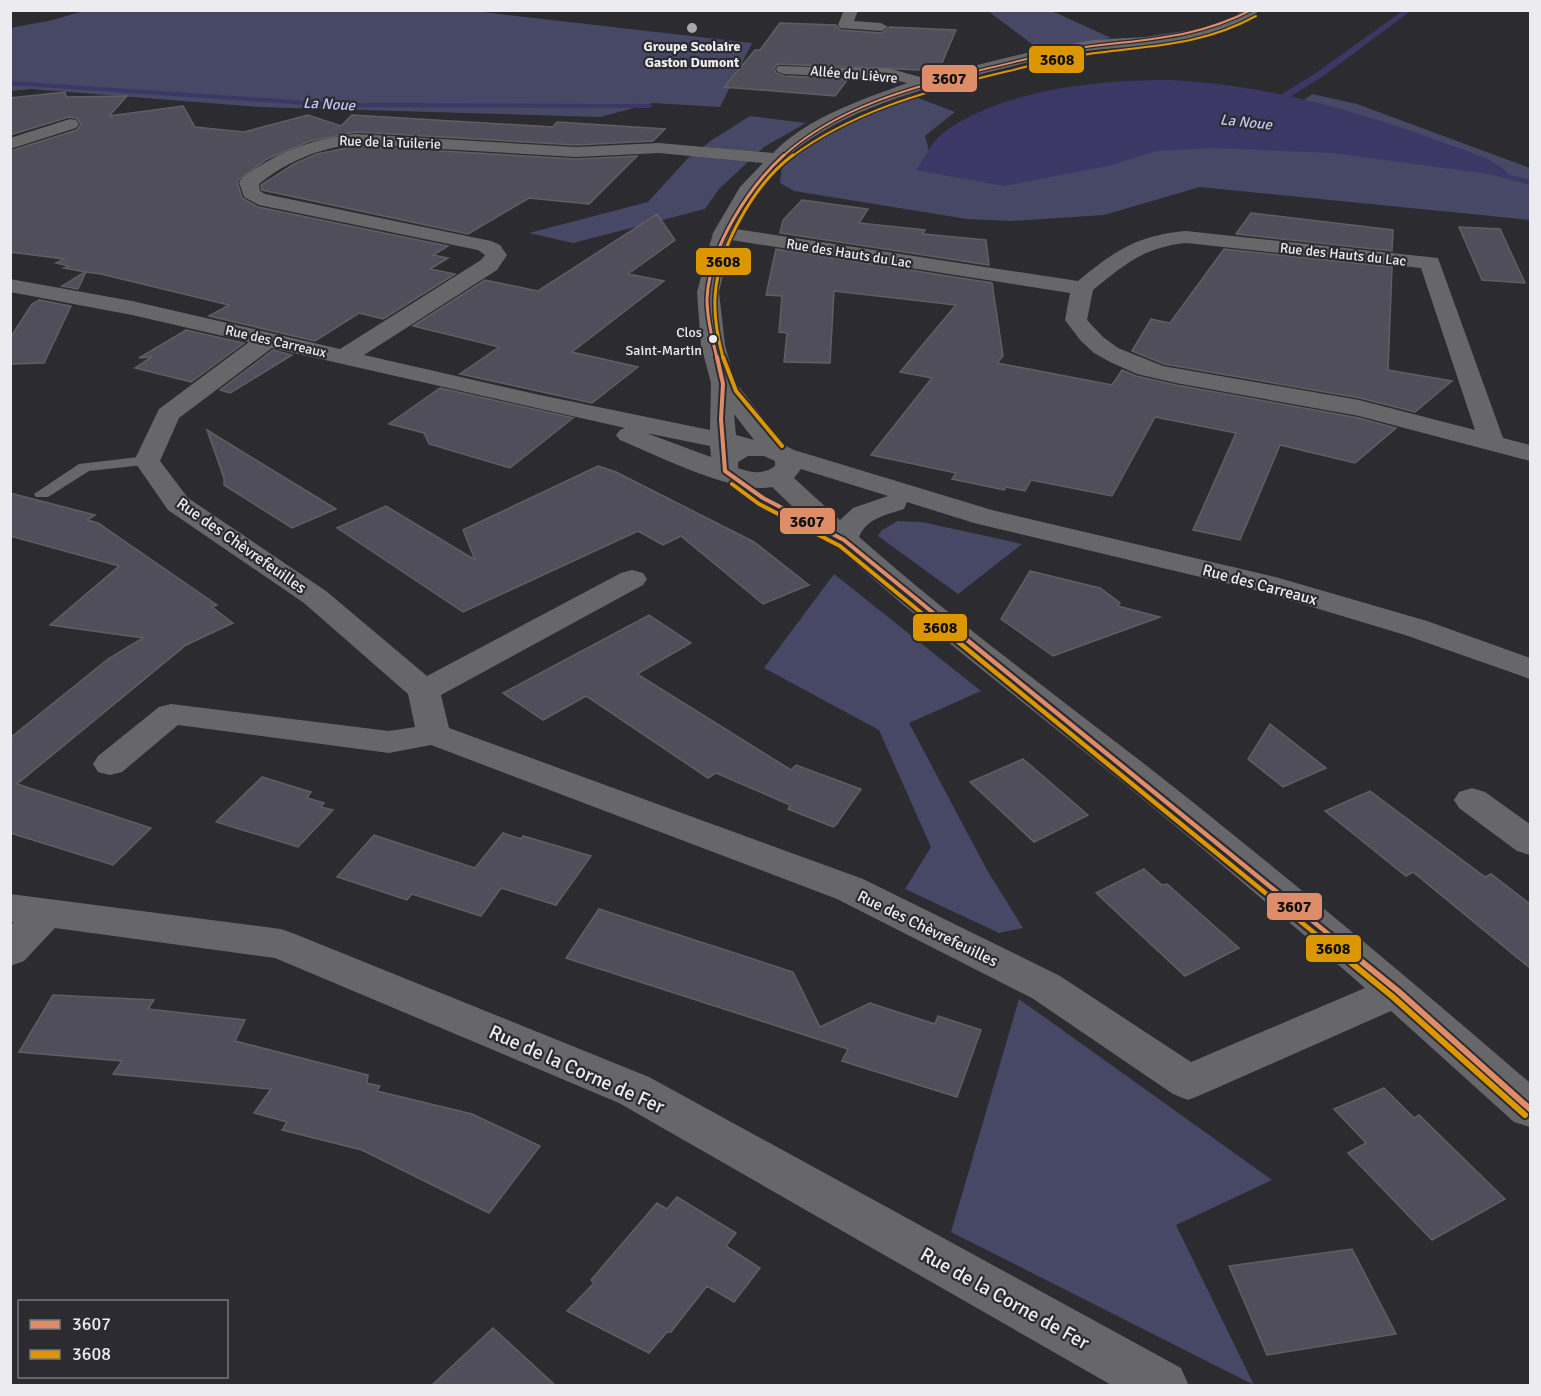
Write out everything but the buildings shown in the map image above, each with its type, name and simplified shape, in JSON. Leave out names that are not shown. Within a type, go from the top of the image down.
[{"type":"street","points":[[850,10],[845,25],[881,27]]},
{"type":"street","points":[[1252,10],[1237,22],[1201,33],[1144,42],[1081,57],[1000,66],[924,83],[850,110],[792,144],[747,191],[723,233],[708,292],[713,345],[723,383],[755,465],[1398,991],[1530,1109]]},
{"type":"street","name":"Allée du Lièvre","points":[[784,69],[891,74],[924,83]]},
{"type":"street","points":[[10,144],[70,124]]},
{"type":"street","name":"Rue de la Tuilerie","points":[[344,357],[489,265],[496,255],[493,249],[484,245],[259,199],[251,193],[249,182],[260,173],[307,147],[333,140],[356,139],[576,152],[659,148],[776,159]]},
{"type":"street","name":"Rue des Hauts du Lac","points":[[723,233],[1082,288],[1130,250],[1150,241],[1169,238],[1186,237],[1430,263],[1492,443]]},
{"type":"street","points":[[1082,288],[1076,320],[1083,330],[1094,343],[1106,351],[1138,366],[1202,381],[1359,408],[1530,453]]},
{"type":"street","name":"Rue des Carreaux","points":[[15,289],[132,308],[540,403],[671,428],[755,465],[1268,584],[1416,628],[1530,669]]},
{"type":"street","points":[[147,461],[168,414],[268,339]]},
{"type":"street","points":[[723,383],[721,408],[778,507],[844,540]]},
{"type":"street","name":"Rue des Carreaux","points":[[540,403],[894,503],[984,517]]},
{"type":"street","points":[[671,428],[706,419],[721,408]]},
{"type":"street","name":"Rue des Chèvrefeuilles","points":[[147,461],[178,504],[315,597],[424,691]]},
{"type":"street","points":[[844,540],[849,525],[861,515],[894,503]]},
{"type":"street","points":[[110,765],[171,714],[389,742],[433,734],[424,691],[632,579]]},
{"type":"street","name":"Rue des Chèvrefeuilles","points":[[433,734],[850,889],[1046,987],[1188,1082],[1398,991]]},
{"type":"street","points":[[1472,800],[1530,842]]},
{"type":"street","points":[[10,951],[28,910]]},
{"type":"street","name":"Rue de la Corne de Fer","points":[[28,910],[281,944],[634,1090],[1163,1386]]},
{"type":"lane","points":[[42,495],[85,467],[147,461]]},
{"type":"shaded area","points":[[87,10],[465,10],[752,43],[720,107],[653,103],[600,117],[258,107],[31,89],[11,91],[10,28],[53,20]]},
{"type":"shaded area","points":[[988,11],[1052,11],[1111,38],[1040,50]]},
{"type":"shaded area","points":[[1312,94],[1357,104],[1530,168],[1530,220],[1200,187],[1104,215],[1011,221],[967,219],[794,191],[780,183],[782,164],[823,133],[910,95],[955,112],[925,136],[933,165],[1296,106]]},
{"type":"shaded area","points":[[750,116],[806,123],[764,147],[719,189],[705,209],[573,243],[529,233],[648,202],[687,159]]},
{"type":"shaded area","points":[[898,521],[922,522],[1022,544],[958,594],[878,536],[882,530]]},
{"type":"shaded area","points":[[834,574],[981,691],[909,723],[987,870],[1023,928],[999,933],[905,889],[931,847],[879,730],[764,668]]},
{"type":"shaded area","points":[[1019,999],[1272,1180],[1176,1225],[1254,1385],[951,1232]]},
{"type":"water","points":[[1169,80],[1241,87],[1345,110],[1482,157],[1498,165],[1511,177],[1333,153],[1212,148],[1157,151],[1108,166],[1003,186],[916,170],[939,136],[967,118],[994,106],[1051,90],[1082,85]]},
{"type":"waterway","points":[[1270,105],[1319,75],[1409,10]]},
{"type":"waterway","name":"La Noue","points":[[10,83],[338,105],[649,106]]},
{"type":"waterway","name":"La Noue","points":[[1493,172],[1530,183]]},
{"type":"transit line","name":"3607","points":[[1251,10],[1231,21],[1189,34],[1055,52],[942,80],[864,106],[828,123],[795,145],[766,171],[742,204],[723,243],[709,284],[708,313],[723,384],[721,412],[723,466],[725,471],[763,498],[844,540],[1398,991],[1530,1109]]},
{"type":"transit line","name":"3608","points":[[782,446],[748,408],[731,382],[718,337],[715,299],[720,273],[739,220],[760,187],[785,161],[814,140],[846,122],[880,108],[951,85],[1064,58],[1196,40],[1216,35],[1256,16]]},
{"type":"transit line","name":"3608","points":[[732,484],[759,504],[840,546],[1393,997],[1525,1115]]},
{"type":"place","name":"Groupe Scolaire Gaston Dumont","points":[[692,28]]},
{"type":"place","name":"Clos Saint-Martin","points":[[713,339]]}]
